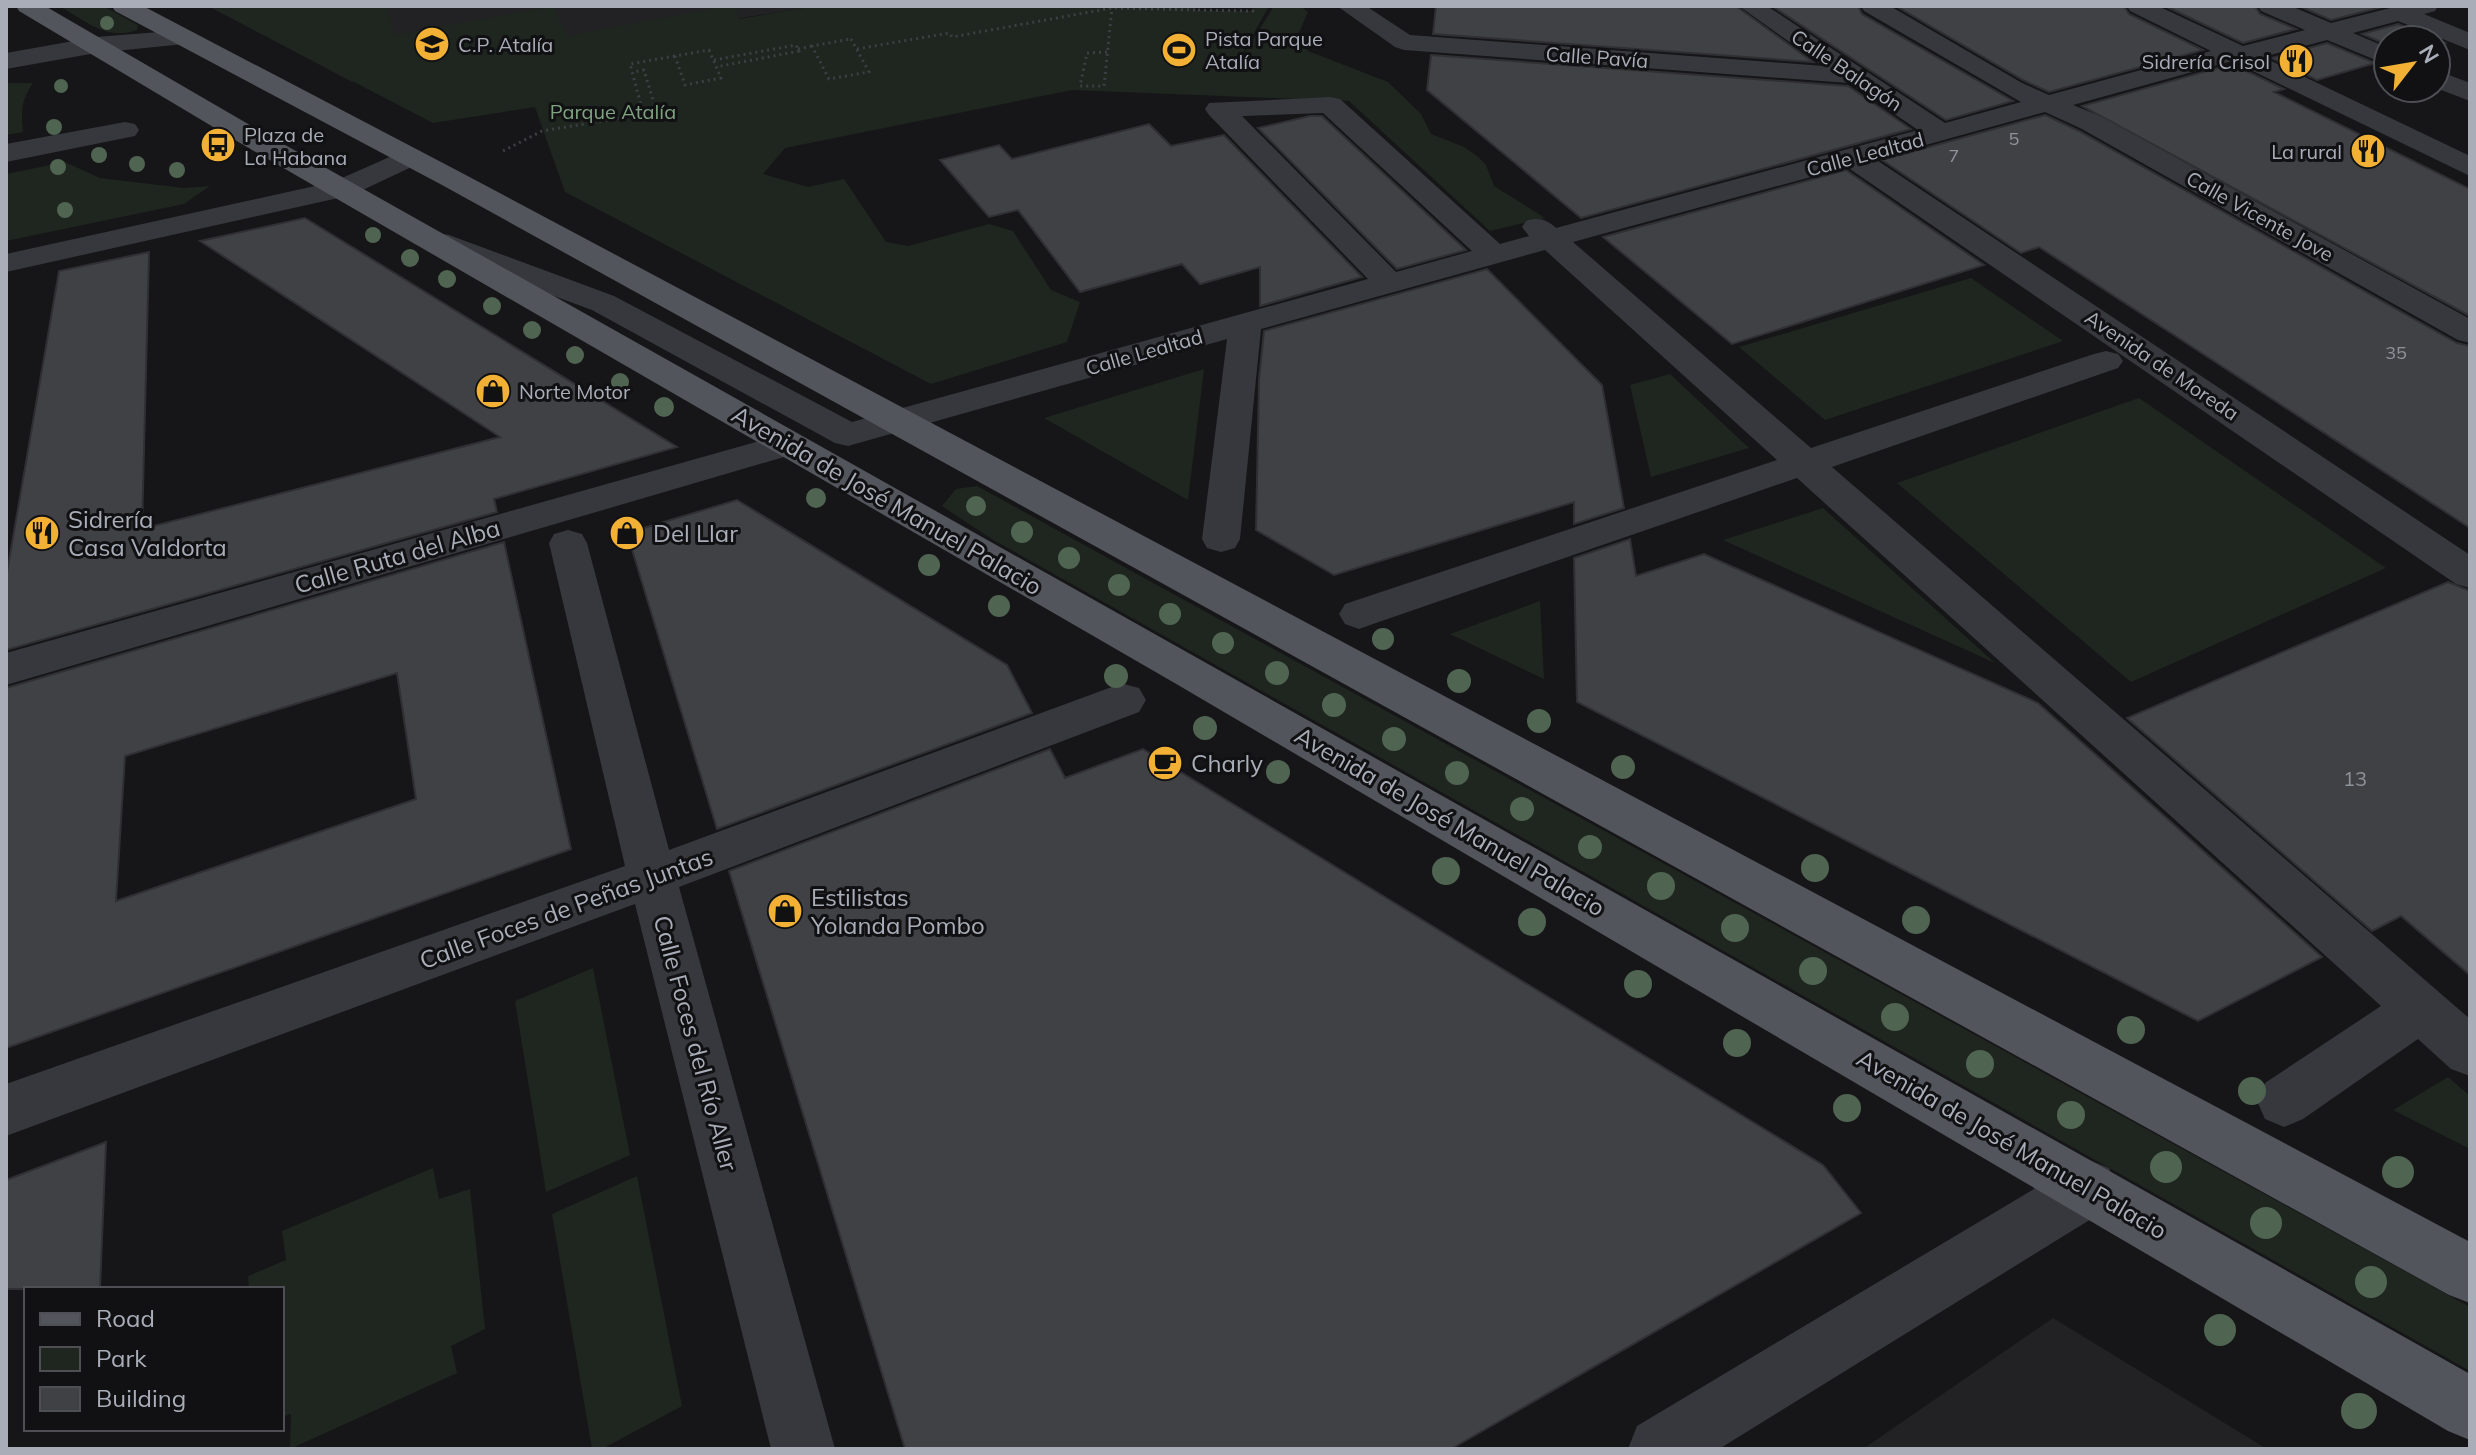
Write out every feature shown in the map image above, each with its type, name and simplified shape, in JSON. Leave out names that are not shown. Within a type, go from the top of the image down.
[{"type":"main road","name":"Avenida de José Manuel Palacio","points":[[28,6],[2470,1409]]},
{"type":"main road","points":[[124,6],[452,179],[2470,1274]]},
{"type":"street","name":"Calle Pavía","points":[[1349,6],[1404,42],[1856,76]]},
{"type":"street","name":"Calle Balagón","points":[[1751,6],[1943,134]]},
{"type":"street","name":"Calle Vicente Jove","points":[[1873,6],[2013,89],[2090,122],[2470,333]]},
{"type":"street","points":[[2110,6],[2151,26],[2199,35]]},
{"type":"street","points":[[2139,6],[2470,167]]},
{"type":"street","points":[[2270,6],[2372,50]]},
{"type":"street","name":"Calle Lealtad","points":[[899,422],[1494,255],[1543,233],[1943,134],[2426,6]]},
{"type":"street","points":[[2400,13],[2470,42]]},
{"type":"street","points":[[6,61],[96,45],[185,38]]},
{"type":"street","points":[[1389,283],[1219,109],[1330,105],[1494,255]]},
{"type":"street","points":[[6,153],[125,130]]},
{"type":"street","points":[[7,270],[342,189],[410,157]]},
{"type":"street","name":"Avenida de Moreda","points":[[1852,157],[2470,574]]},
{"type":"street","points":[[1543,233],[2470,1052]]},
{"type":"street","name":"Avenida de José Manuel Palacio","points":[[427,238],[603,303],[848,435],[899,422]]},
{"type":"street","points":[[1221,539],[1245,323]]},
{"type":"street","points":[[1359,614],[2106,361]]},
{"type":"street","name":"Calle Ruta del Alba","points":[[6,669],[788,444]]},
{"type":"street","name":"Calle Foces del Río Aller","points":[[568,543],[652,877],[803,1449]]},
{"type":"street","name":"Calle Foces de Peñas Juntas","points":[[6,1110],[652,877],[1124,700]]},
{"type":"street","points":[[2284,1101],[2420,1008]]},
{"type":"street","points":[[1660,1449],[2089,1188]]},
{"type":"path","points":[[857,49],[949,33],[952,37],[1111,7],[1253,11],[1253,6]]},
{"type":"path","points":[[1107,52],[1087,53],[1080,86],[1104,86],[1111,7]]},
{"type":"path","points":[[716,67],[799,51],[798,49],[812,46],[851,39],[869,72],[829,79],[812,46]]},
{"type":"path","points":[[714,60],[796,45],[798,49]]},
{"type":"path","points":[[642,109],[630,64],[675,56],[709,50],[721,78],[685,85],[675,56]]},
{"type":"path","points":[[452,179],[542,131],[626,117],[624,112],[655,107],[644,70],[633,72]]},
{"type":"shaded area","name":"C.P. Atalía","points":[[208,6],[815,6],[352,82]]},
{"type":"shaded area","points":[[2053,1318],[2267,1449],[1863,1449]]},
{"type":"green space","points":[[59,6],[103,6],[138,25],[137,30],[126,33],[106,31]]},
{"type":"green space","name":"Parque Atalía","points":[[208,6],[386,6],[394,35],[554,6],[567,36],[725,6],[735,6],[739,19],[815,6],[1196,6],[1196,10],[1252,11],[1253,6],[1269,6],[1233,71],[1274,6],[1300,6],[1308,12],[1298,35],[1308,51],[1388,82],[1421,114],[1431,134],[1464,147],[1477,156],[1486,165],[1494,186],[1545,218],[1490,231],[1349,101],[1072,90],[785,148],[763,174],[808,187],[844,179],[886,242],[908,246],[989,224],[1013,231],[1051,290],[1080,302],[1067,342],[931,384],[565,192],[535,107],[433,123]]},
{"type":"green space","points":[[6,83],[33,83],[23,106],[23,132],[6,135]]},
{"type":"green space","points":[[65,162],[100,178],[184,188],[210,186],[184,204],[6,241],[6,174]]},
{"type":"green space","points":[[1971,278],[2063,341],[1825,420],[1739,347]]},
{"type":"green space","points":[[1204,369],[1188,500],[1044,418]]},
{"type":"green space","points":[[1670,374],[1749,448],[1651,477],[1630,385]]},
{"type":"green space","points":[[2139,398],[2386,568],[2131,682],[1897,483]]},
{"type":"green space","points":[[977,486],[2470,1307],[2470,1371],[990,538],[942,506],[956,489]]},
{"type":"green space","points":[[1823,508],[1995,663],[1723,540]]},
{"type":"green space","points":[[1540,601],[1544,679],[1450,634]]},
{"type":"green space","points":[[593,968],[630,1155],[546,1192],[515,1001]]},
{"type":"green space","points":[[2448,1077],[2470,1096],[2470,1149],[2393,1110]]},
{"type":"green space","points":[[433,1168],[439,1199],[470,1189],[485,1329],[451,1346],[457,1373],[290,1449],[291,1414],[284,1416],[284,1287],[249,1287],[248,1276],[286,1260],[282,1231]]},
{"type":"green space","points":[[637,1176],[682,1406],[602,1449],[592,1449],[552,1214]]},
{"type":"building","points":[[1436,6],[1736,6],[1813,62],[1433,34]]},
{"type":"building","points":[[1772,6],[1858,6],[1862,14],[2013,101],[1946,120]]},
{"type":"building","points":[[1896,6],[2124,6],[2129,14],[2203,50],[2049,92]]},
{"type":"building","points":[[2165,6],[2255,6],[2260,14],[2296,29],[2243,43]]},
{"type":"building","points":[[2299,6],[2386,6],[2331,20]]},
{"type":"building","points":[[2327,43],[2372,64],[2317,80],[2272,58]]},
{"type":"building","points":[[1431,55],[1848,86],[1911,129],[1581,218],[1427,90]]},
{"type":"building","points":[[2232,64],[2284,89],[2274,92],[2470,189],[2470,316],[2082,106]]},
{"type":"building","points":[[2045,115],[2079,131],[2457,343],[2470,346],[2470,528],[2039,247],[2021,253],[1882,160]]},
{"type":"building","points":[[1322,116],[1466,250],[1397,269],[1258,128]]},
{"type":"building","points":[[1149,124],[1171,146],[1224,135],[1362,277],[1260,306],[1260,267],[1200,284],[1182,264],[1080,292],[1018,210],[989,217],[940,160],[999,145],[1012,159]]},
{"type":"building","points":[[1846,170],[1984,265],[1732,344],[1603,237]]},
{"type":"building","points":[[305,218],[677,447],[494,499],[497,512],[6,650],[6,578],[59,271],[149,252],[142,529],[500,437],[200,241]]},
{"type":"building","points":[[1487,269],[1602,385],[1624,508],[1574,524],[1574,502],[1334,575],[1256,530],[1259,380],[1264,331]]},
{"type":"building","points":[[737,500],[1007,665],[1032,713],[717,829],[627,533]]},
{"type":"building","points":[[1630,539],[1636,576],[1704,554],[2038,703],[2322,957],[2198,1021],[1577,702],[1574,558]]},
{"type":"building","points":[[504,542],[571,849],[6,1048],[6,688]],"holes":[[[397,673],[416,799],[116,901],[125,756]]]},
{"type":"building","points":[[2448,582],[2470,591],[2470,975],[2401,916],[2372,931],[2127,718]]},
{"type":"building","points":[[1050,749],[1065,778],[1143,749],[1823,1165],[1861,1213],[1451,1449],[905,1449],[729,871]]},
{"type":"building","points":[[106,1142],[100,1287],[6,1289],[6,1180]]},
{"type":"place","name":"C.P. Atalía","points":[[432,44]]},
{"type":"place","name":"Pista Parque Atalía","points":[[1179,50]]},
{"type":"place","name":"Sidrería Crisol","points":[[2296,61]]},
{"type":"place","name":"Plaza de La Habana","points":[[218,145]]},
{"type":"place","name":"La rural","points":[[2368,151]]},
{"type":"place","name":"Norte Motor","points":[[493,391]]},
{"type":"place","name":"Sidrería Casa Valdorta","points":[[42,533]]},
{"type":"place","name":"Del Llar","points":[[627,533]]},
{"type":"place","name":"Charly","points":[[1165,763]]},
{"type":"place","name":"Estilistas Yolanda Pombo","points":[[785,911]]}]
